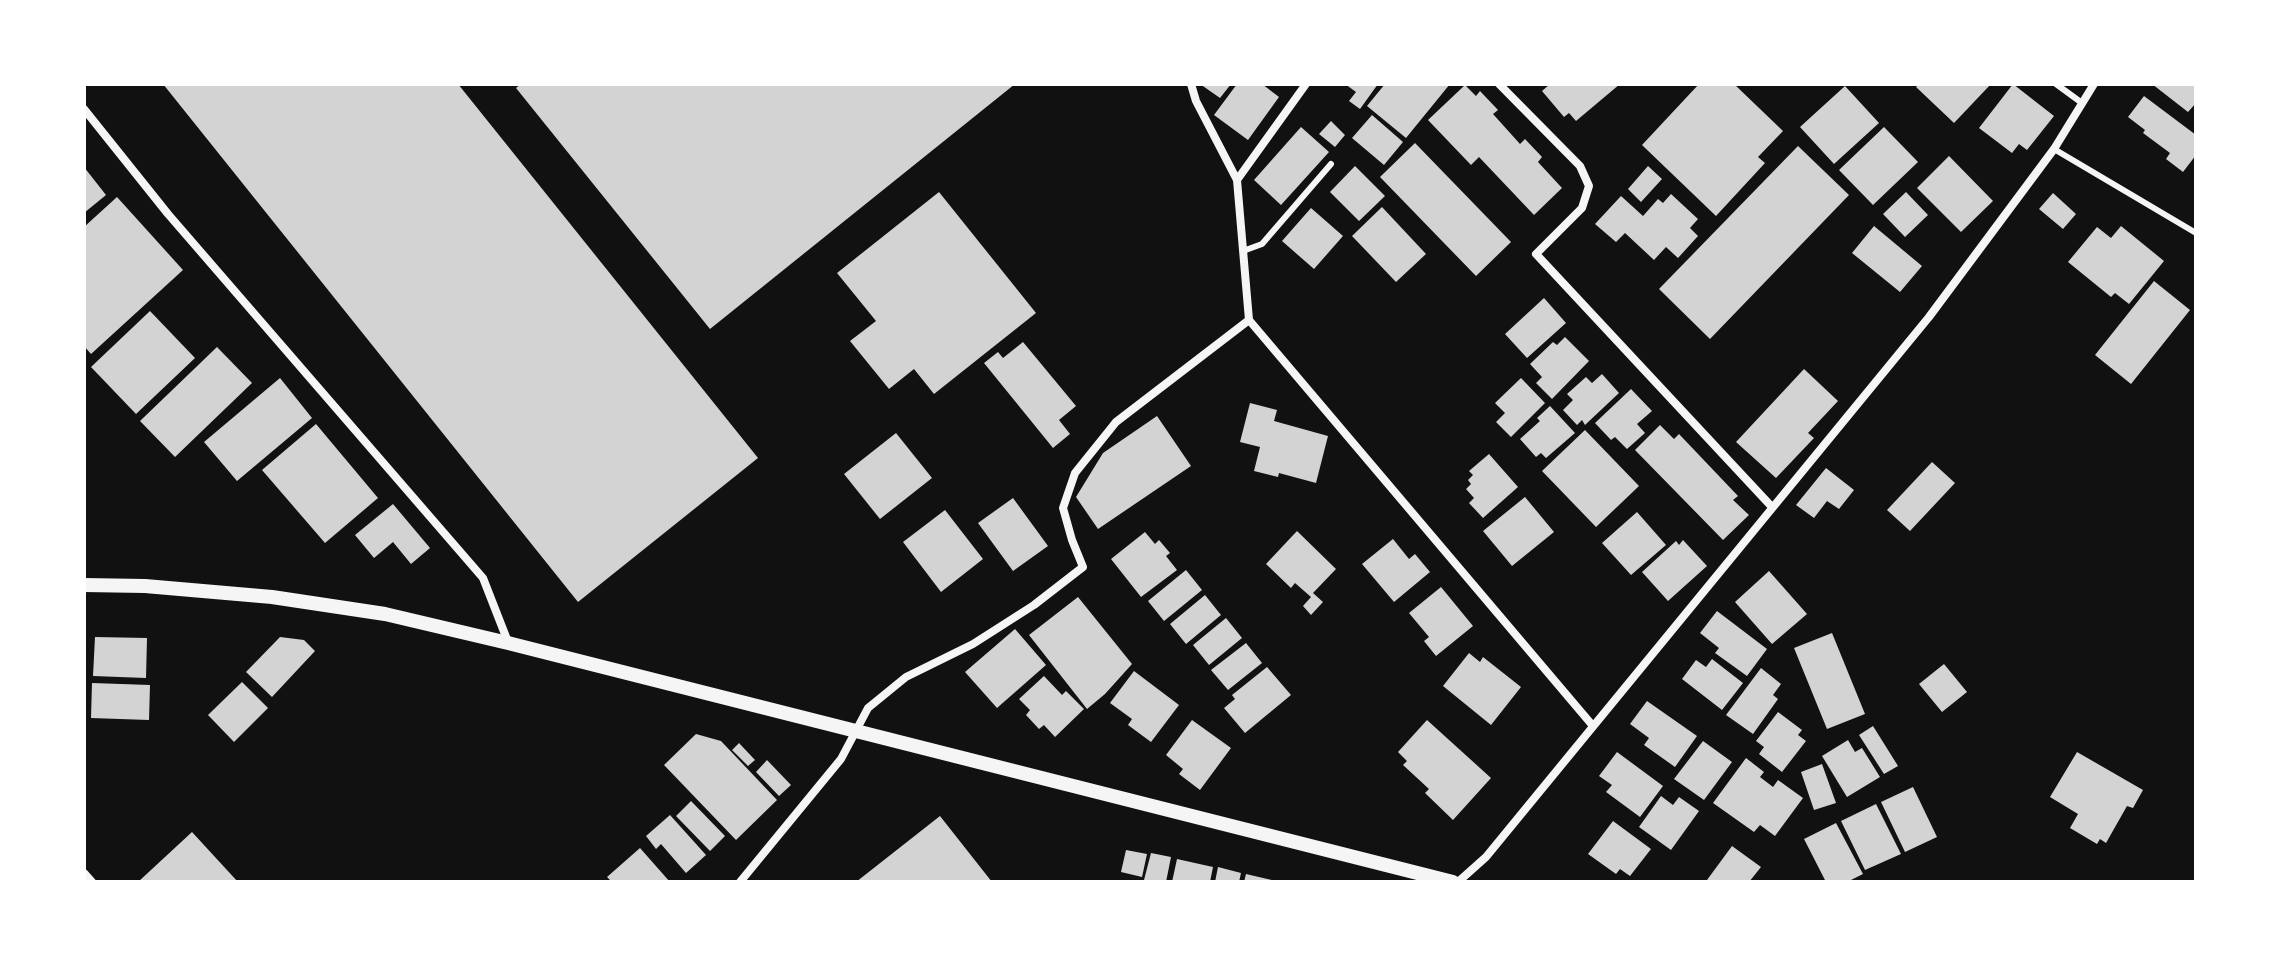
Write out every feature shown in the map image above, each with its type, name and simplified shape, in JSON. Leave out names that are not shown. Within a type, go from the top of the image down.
[{"type":"street","points":[[1191,84],[1196,101],[1237,180],[1249,320],[1593,726]]},
{"type":"street","points":[[1237,180],[1306,84]]},
{"type":"street","points":[[1499,84],[1580,166],[1589,186],[1582,208],[1536,254],[1772,507]]},
{"type":"street","points":[[84,585],[145,586],[272,597],[385,614],[1455,882],[1486,857],[1929,317],[2054,149],[2094,84]]},
{"type":"street","points":[[84,109],[168,214],[483,578],[508,643]]},
{"type":"street","points":[[740,882],[841,759],[868,708],[906,677],[973,644],[1034,605],[1083,567],[1063,508],[1075,473],[1116,422],[1249,320]]},
{"type":"lane","points":[[2056,84],[2082,103]]},
{"type":"lane","points":[[2054,149],[2196,233]]},
{"type":"lane","points":[[1243,251],[1262,244],[1331,164]]},
{"type":"building","points":[[163,84],[458,84],[758,458],[578,602]]},
{"type":"building","points":[[521,84],[1015,84],[710,329],[516,88]]},
{"type":"building","points":[[1200,84],[1231,84],[1220,98]]},
{"type":"building","points":[[1237,84],[1262,84],[1279,97],[1248,140],[1214,115]]},
{"type":"building","points":[[1345,84],[1378,84],[1360,109],[1349,101],[1356,92]]},
{"type":"building","points":[[1385,84],[1450,84],[1406,138],[1367,106]]},
{"type":"building","points":[[1550,84],[1620,84],[1576,121],[1569,113],[1564,117],[1542,91]]},
{"type":"building","points":[[1699,84],[1734,84],[1783,131],[1758,157],[1765,163],[1716,216],[1642,145]]},
{"type":"building","points":[[1919,84],[1991,84],[1954,123],[1916,87]]},
{"type":"building","points":[[2013,84],[2054,116],[2027,150],[2019,144],[2012,153],[1979,128]]},
{"type":"building","points":[[2152,84],[2196,84],[2196,103],[2188,112]]},
{"type":"building","points":[[1465,85],[1476,96],[1480,91],[1498,110],[1493,114],[1520,144],[1525,139],[1542,157],[1538,162],[1562,188],[1534,215],[1479,157],[1471,165],[1428,120]]},
{"type":"building","points":[[1845,86],[1879,123],[1834,164],[1800,127]]},
{"type":"building","points":[[2144,96],[2196,135],[2196,155],[2183,172],[2166,159],[2170,153],[2128,117]]},
{"type":"building","points":[[1372,115],[1403,142],[1384,165],[1352,138]]},
{"type":"building","points":[[1331,121],[1345,135],[1335,147],[1319,134]]},
{"type":"building","points":[[1301,127],[1329,152],[1281,205],[1254,180]]},
{"type":"building","points":[[1884,127],[1918,162],[1873,205],[1839,170]]},
{"type":"building","points":[[1415,143],[1511,242],[1476,276],[1380,177]]},
{"type":"building","points":[[1798,146],[1849,195],[1710,339],[1659,289]]},
{"type":"building","points":[[1949,156],[1993,201],[1961,232],[1917,188]]},
{"type":"building","points":[[1355,166],[1385,196],[1359,221],[1330,192]]},
{"type":"building","points":[[1648,166],[1662,179],[1641,202],[1628,189]]},
{"type":"building","points":[[84,167],[106,195],[84,213]]},
{"type":"building","points":[[939,192],[1036,313],[934,394],[914,369],[889,389],[850,341],[876,321],[837,273]]},
{"type":"building","points":[[1906,192],[1928,215],[1905,237],[1883,214]]},
{"type":"building","points":[[2053,193],[2076,214],[2063,229],[2039,209]]},
{"type":"building","points":[[1671,194],[1698,219],[1690,228],[1698,236],[1678,258],[1666,247],[1654,260],[1625,233],[1616,242],[1595,224],[1621,196],[1643,216],[1658,199],[1663,203]]},
{"type":"building","points":[[117,197],[183,270],[91,354],[84,346],[84,227]]},
{"type":"building","points":[[1382,207],[1426,254],[1396,282],[1352,236]]},
{"type":"building","points":[[1311,208],[1343,236],[1314,269],[1282,241]]},
{"type":"building","points":[[1874,226],[1922,266],[1900,292],[1852,253]]},
{"type":"building","points":[[2121,226],[2164,261],[2129,304],[2115,293],[2111,297],[2068,262],[2097,227],[2111,238]]},
{"type":"building","points":[[2154,281],[2190,310],[2131,384],[2095,355]]},
{"type":"building","points":[[1544,298],[1566,323],[1527,358],[1505,334]]},
{"type":"building","points":[[150,311],[195,358],[136,414],[91,367]]},
{"type":"building","points":[[1565,337],[1589,361],[1552,399],[1536,383],[1542,377],[1530,364],[1553,342],[1557,345]]},
{"type":"building","points":[[1023,342],[1076,406],[1059,420],[1070,434],[1053,448],[984,363],[998,352],[1003,358]]},
{"type":"building","points":[[217,347],[252,383],[175,457],[140,421]]},
{"type":"building","points":[[1804,369],[1838,401],[1808,433],[1814,438],[1776,478],[1736,442]]},
{"type":"building","points":[[1602,374],[1619,393],[1585,425],[1582,420],[1577,425],[1563,410],[1573,400],[1567,394],[1586,377],[1592,383]]},
{"type":"building","points":[[280,378],[312,418],[237,481],[204,442]]},
{"type":"building","points":[[1521,378],[1545,403],[1511,437],[1496,422],[1505,413],[1495,403]]},
{"type":"building","points":[[1631,389],[1652,411],[1637,424],[1645,433],[1627,449],[1615,437],[1611,440],[1595,423]]},
{"type":"building","points":[[1250,403],[1277,410],[1274,421],[1328,436],[1316,483],[1279,473],[1278,477],[1254,471],[1260,447],[1240,442]]},
{"type":"building","points":[[1550,406],[1575,433],[1546,458],[1541,453],[1536,457],[1520,439],[1540,421],[1537,418]]},
{"type":"building","points":[[1157,416],[1191,466],[1098,529],[1076,497],[1103,453]]},
{"type":"building","points":[[316,424],[378,498],[325,543],[262,470]]},
{"type":"building","points":[[1660,425],[1674,439],[1679,434],[1738,496],[1733,500],[1749,515],[1723,540],[1635,450]]},
{"type":"building","points":[[1585,430],[1639,486],[1596,527],[1542,471]]},
{"type":"building","points":[[896,433],[932,478],[880,519],[844,474]]},
{"type":"building","points":[[1489,454],[1518,487],[1483,518],[1469,503],[1474,498],[1466,489],[1473,475],[1469,471]]},
{"type":"building","points":[[1932,462],[1955,483],[1910,531],[1887,510]]},
{"type":"building","points":[[1826,468],[1854,490],[1839,509],[1827,501],[1814,518],[1796,505]]},
{"type":"building","points":[[1525,497],[1554,532],[1512,566],[1483,531]]},
{"type":"building","points":[[1013,498],[1048,546],[1013,571],[978,523]]},
{"type":"building","points":[[393,504],[430,548],[411,564],[393,542],[374,558],[355,535]]},
{"type":"building","points":[[945,510],[983,559],[941,592],[903,542]]},
{"type":"building","points":[[1637,512],[1666,545],[1631,575],[1602,543]]},
{"type":"building","points":[[1297,531],[1336,569],[1313,593],[1323,602],[1311,615],[1303,606],[1311,597],[1295,583],[1291,588],[1266,564]]},
{"type":"building","points":[[1145,532],[1155,544],[1159,540],[1170,553],[1166,556],[1177,570],[1141,597],[1111,559]]},
{"type":"building","points":[[1393,539],[1409,559],[1415,554],[1430,572],[1394,602],[1362,564]]},
{"type":"building","points":[[1683,540],[1707,566],[1668,601],[1642,572],[1676,541],[1679,545]]},
{"type":"building","points":[[1186,570],[1202,590],[1164,621],[1148,601]]},
{"type":"building","points":[[1769,571],[1807,614],[1772,644],[1735,602]]},
{"type":"building","points":[[1441,587],[1473,626],[1436,656],[1424,641],[1429,637],[1409,613]]},
{"type":"building","points":[[1205,595],[1221,615],[1186,644],[1170,624]]},
{"type":"building","points":[[1078,597],[1132,664],[1087,709],[1029,635]]},
{"type":"building","points":[[1717,611],[1767,649],[1747,676],[1715,653],[1719,648],[1700,633]]},
{"type":"building","points":[[1226,618],[1242,638],[1209,665],[1193,645]]},
{"type":"building","points":[[1015,629],[1046,665],[997,708],[965,672]]},
{"type":"building","points":[[1832,633],[1865,714],[1827,729],[1794,648]]},
{"type":"building","points":[[95,637],[147,638],[146,678],[93,676]]},
{"type":"building","points":[[280,637],[304,640],[315,651],[272,697],[246,672]]},
{"type":"building","points":[[1246,643],[1262,663],[1228,690],[1211,670]]},
{"type":"building","points":[[1469,653],[1480,662],[1483,657],[1521,687],[1491,725],[1443,686]]},
{"type":"building","points":[[1712,659],[1743,683],[1722,710],[1682,679],[1696,660],[1706,667]]},
{"type":"building","points":[[1944,664],[1967,692],[1942,712],[1919,684]]},
{"type":"building","points":[[1267,667],[1291,695],[1245,733],[1224,708],[1235,699],[1232,695]]},
{"type":"building","points":[[1761,668],[1781,684],[1773,695],[1778,699],[1753,734],[1726,715]]},
{"type":"building","points":[[1134,671],[1179,705],[1151,742],[1128,725],[1132,719],[1110,703]]},
{"type":"building","points":[[1044,676],[1062,695],[1066,691],[1084,709],[1055,737],[1044,725],[1039,729],[1026,715],[1030,710],[1019,699]]},
{"type":"building","points":[[242,682],[268,708],[234,742],[208,715]]},
{"type":"building","points":[[92,683],[150,685],[149,720],[91,718]]},
{"type":"building","points":[[1647,701],[1697,736],[1675,767],[1644,745],[1649,738],[1630,724]]},
{"type":"building","points":[[1778,712],[1802,730],[1798,735],[1806,741],[1782,772],[1759,754],[1764,747],[1756,741]]},
{"type":"building","points":[[1192,720],[1231,748],[1200,790],[1179,774],[1183,769],[1166,755]]},
{"type":"building","points":[[1427,720],[1491,778],[1453,820],[1425,793],[1429,789],[1403,765],[1407,761],[1398,752]]},
{"type":"building","points":[[1873,726],[1898,766],[1884,774],[1859,735]]},
{"type":"building","points":[[696,734],[721,741],[777,800],[736,840],[664,765]]},
{"type":"building","points":[[1848,740],[1855,752],[1862,748],[1880,777],[1847,797],[1822,756]]},
{"type":"building","points":[[1703,741],[1732,762],[1704,800],[1674,779]]},
{"type":"building","points":[[739,743],[755,760],[748,766],[732,750]]},
{"type":"building","points":[[1617,752],[1663,786],[1640,817],[1606,792],[1612,785],[1599,776]]},
{"type":"building","points":[[2077,752],[2143,790],[2133,808],[2127,806],[2106,843],[2100,839],[2097,844],[2070,828],[2078,814],[2050,797]]},
{"type":"building","points":[[1746,758],[1764,772],[1760,777],[1773,787],[1778,780],[1803,798],[1775,836],[1760,825],[1754,832],[1713,803]]},
{"type":"building","points":[[767,760],[791,785],[779,796],[756,772]]},
{"type":"building","points":[[1822,764],[1836,803],[1814,810],[1801,772]]},
{"type":"building","points":[[1913,787],[1937,837],[1905,852],[1881,802]]},
{"type":"building","points":[[1661,796],[1673,805],[1679,797],[1699,811],[1671,850],[1639,827]]},
{"type":"building","points":[[691,801],[725,836],[710,851],[676,816]]},
{"type":"building","points":[[1876,804],[1901,854],[1865,870],[1841,821]]},
{"type":"building","points":[[670,815],[706,855],[686,873],[661,844],[656,849],[646,836]]},
{"type":"building","points":[[940,816],[992,882],[856,882]]},
{"type":"building","points":[[1613,821],[1651,849],[1630,876],[1620,869],[1616,874],[1588,854]]},
{"type":"building","points":[[1836,823],[1863,874],[1847,882],[1826,882],[1804,839]]},
{"type":"building","points":[[192,832],[238,882],[138,882]]},
{"type":"building","points":[[1732,846],[1761,867],[1749,882],[1709,882],[1707,880]]},
{"type":"building","points":[[640,848],[670,882],[612,882],[607,877]]},
{"type":"building","points":[[1126,850],[1147,854],[1142,877],[1121,872]]},
{"type":"building","points":[[1151,853],[1171,857],[1166,882],[1144,880]]},
{"type":"building","points":[[1177,859],[1213,867],[1210,882],[1172,882]]},
{"type":"building","points":[[1218,867],[1241,873],[1239,882],[1215,882]]},
{"type":"building","points":[[1246,874],[1276,881],[1276,882],[1244,882]]}]
